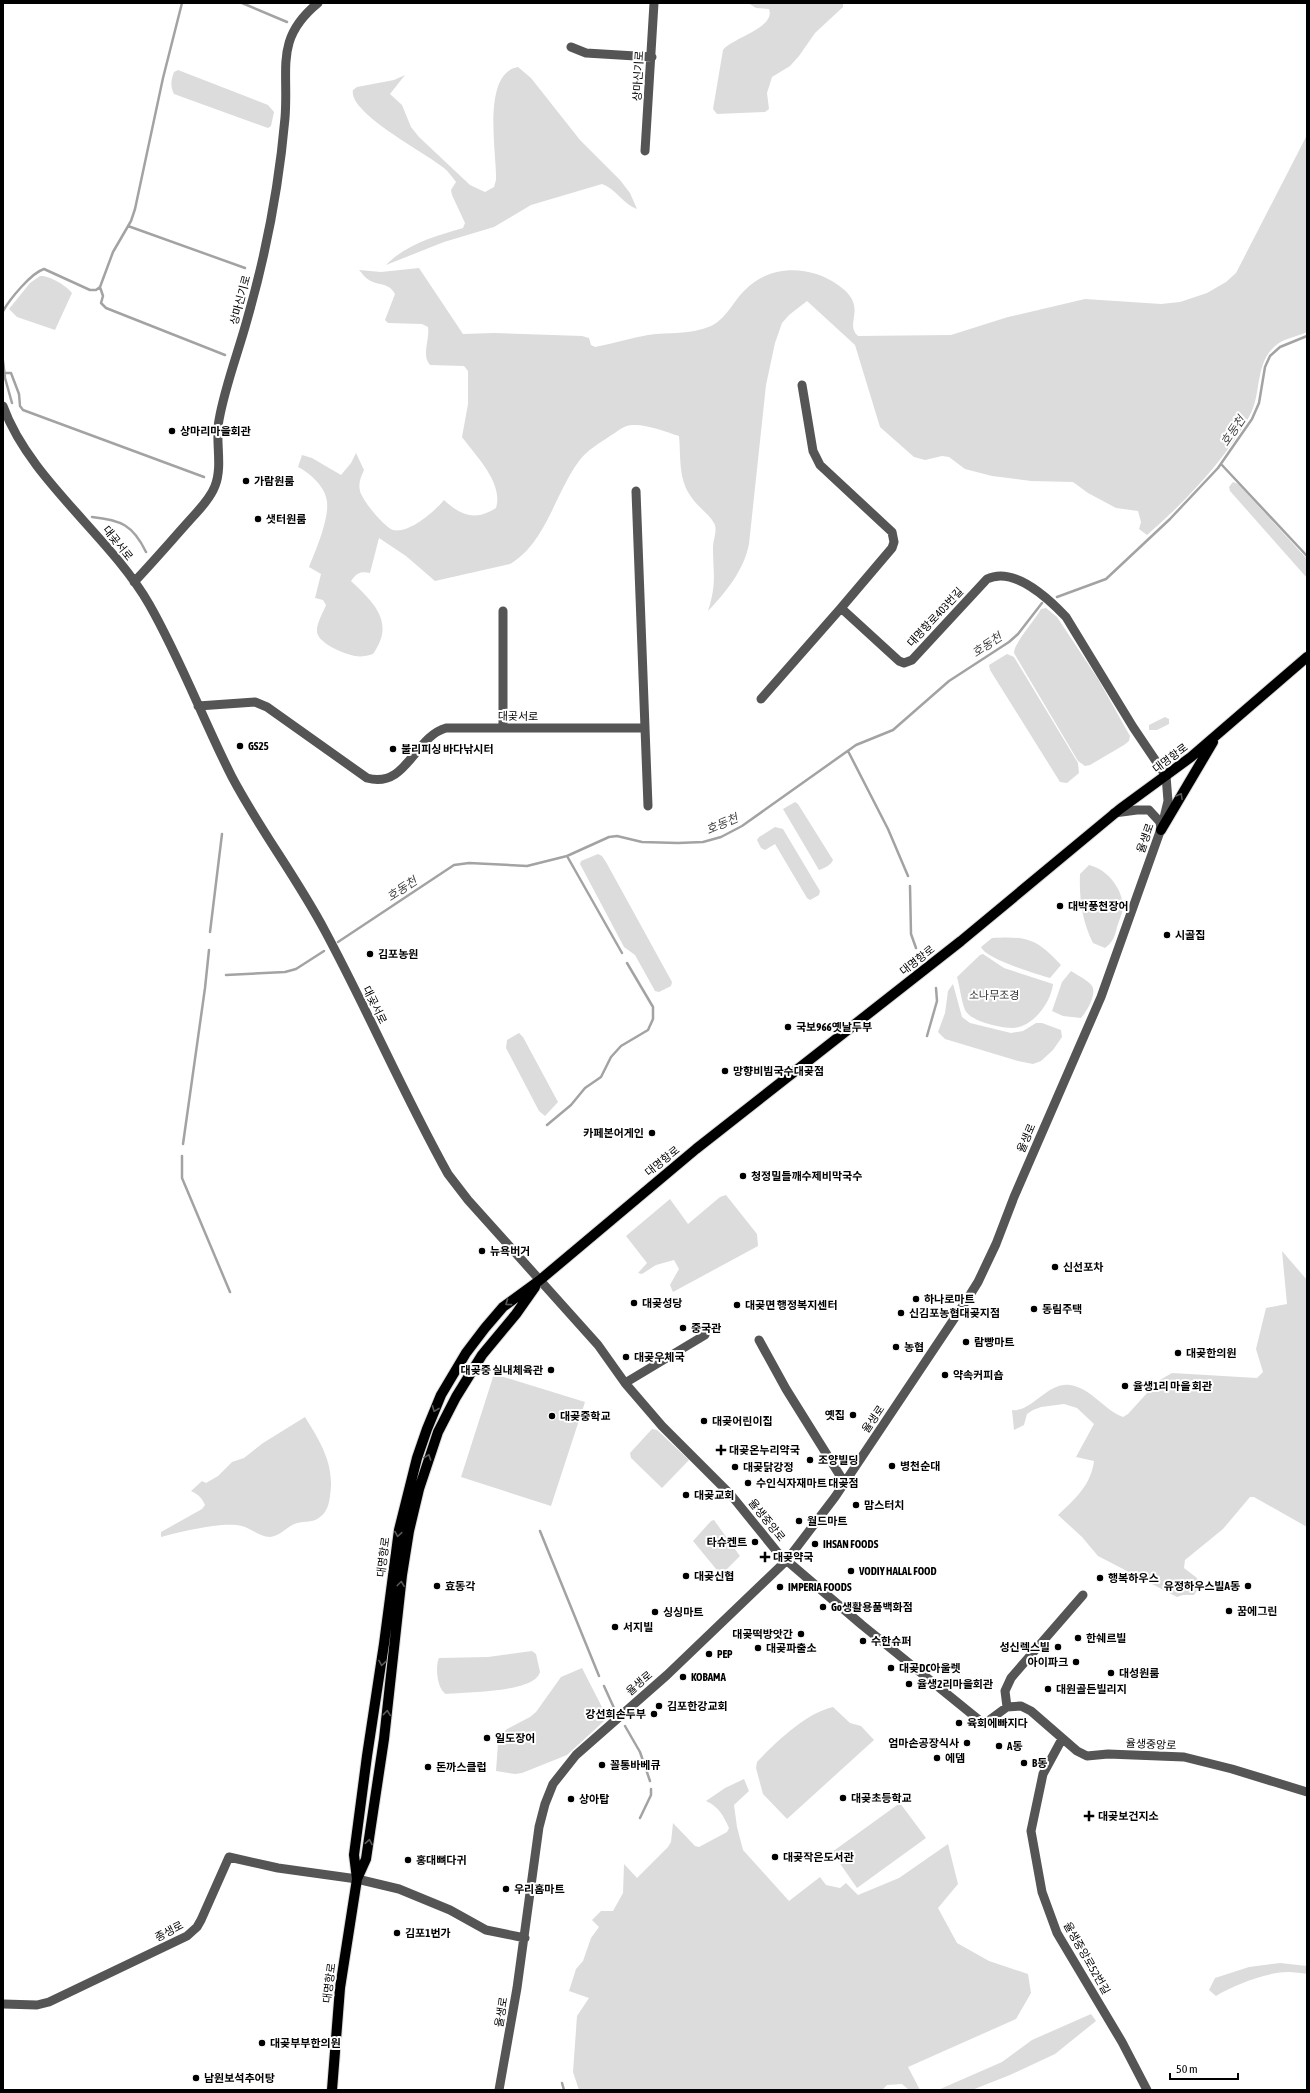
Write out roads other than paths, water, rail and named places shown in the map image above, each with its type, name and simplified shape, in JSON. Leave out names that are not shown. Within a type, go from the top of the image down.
[{"type":"main road","name":"대명항로","points":[[357,1879],[354,1855],[399,1530],[417,1458],[441,1395],[466,1353],[503,1307],[540,1280],[696,1149],[961,941],[1114,813],[1166,776],[1218,734],[1307,657]]},
{"type":"main road","points":[[1161,830],[1218,734]]},
{"type":"main road","name":"대명항로","points":[[332,2090],[340,1988],[357,1879],[366,1859],[376,1795],[409,1531],[428,1457],[438,1432],[468,1376],[482,1355],[516,1314],[540,1280]]},
{"type":"street","name":"상마신기로","points":[[134,582],[199,509],[215,487],[218,468],[219,420],[266,244],[275,195],[285,117],[286,52],[293,30],[302,18],[318,3]]},
{"type":"street","name":"상마신기로","points":[[645,151],[652,57],[654,3]]},
{"type":"street","points":[[571,47],[586,53],[652,57]]},
{"type":"street","points":[[761,699],[892,548],[894,537],[892,532],[820,465],[813,451],[802,385]]},
{"type":"street","name":"대곶서로","points":[[3,406],[7,416],[24,445],[44,473],[134,582],[162,627],[233,778],[326,932],[448,1174],[468,1200],[540,1280]]},
{"type":"street","points":[[636,491],[648,806]]},
{"type":"street","name":"대명항로403번길","points":[[840,608],[899,661],[904,663],[912,660],[988,579],[995,575],[1003,575],[1029,586],[1053,603],[1066,617],[1133,727],[1166,776]]},
{"type":"street","points":[[503,612],[504,728]]},
{"type":"street","name":"대곶서로","points":[[198,706],[255,702],[267,707],[368,778],[378,781],[389,779],[397,773],[433,733],[439,730],[467,727],[645,728]]},
{"type":"street","name":"율생로","points":[[499,2090],[509,2043],[543,1811],[553,1784],[564,1768],[576,1755],[667,1675],[787,1560],[844,1482],[978,1282],[1101,997],[1161,830],[1168,801],[1166,776]]},
{"type":"street","points":[[1114,813],[1149,810],[1160,822],[1161,830]]},
{"type":"street","name":"율생중앙로","points":[[540,1280],[598,1345],[625,1383],[662,1426],[731,1495],[778,1553],[862,1625],[984,1724],[1007,1706],[1021,1706],[1031,1711],[1062,1739],[1077,1751],[1087,1756],[1108,1754],[1184,1757],[1232,1769],[1307,1792]]},
{"type":"street","points":[[625,1383],[704,1335]]},
{"type":"street","points":[[759,1340],[786,1389],[844,1482]]},
{"type":"street","points":[[1007,1706],[1005,1691],[1011,1678],[1083,1595]]},
{"type":"street","name":"율생중앙로52번길","points":[[1062,1739],[1042,1774],[1031,1831],[1042,1892],[1057,1933],[1122,2042],[1147,2090]]},
{"type":"street","name":"종생로","points":[[3,2004],[37,2005],[49,2002],[187,1936],[201,1920],[229,1857],[278,1868],[357,1879]]},
{"type":"street","points":[[357,1879],[399,1889],[423,1898],[497,1934],[525,1938]]},
{"type":"waterway","points":[[3,311],[27,281],[39,271],[44,269],[90,290],[96,290],[100,287],[113,252],[131,221],[135,209],[163,78],[182,3]]},
{"type":"waterway","points":[[242,3],[287,22]]},
{"type":"waterway","points":[[128,226],[245,268]]},
{"type":"waterway","points":[[100,287],[103,296],[101,303],[106,308],[225,355]]},
{"type":"waterway","name":"호동천","points":[[1057,597],[1106,579],[1170,519],[1218,468],[1252,419],[1259,403],[1265,367],[1270,356],[1280,347],[1307,336]]},
{"type":"waterway","points":[[3,361],[5,378],[12,403]]},
{"type":"waterway","points":[[4,373],[11,373],[19,394],[20,406],[23,410],[204,477]]},
{"type":"waterway","points":[[1221,464],[1307,556]]},
{"type":"waterway","points":[[92,517],[111,520],[125,526],[136,536],[146,552]]},
{"type":"waterway","name":"호동천","points":[[338,942],[454,865],[469,863],[527,866],[567,856],[609,837],[617,836],[642,842],[678,843],[703,842],[721,837],[742,826],[856,745],[893,730],[949,681],[1009,642],[1018,634],[1042,603]]},
{"type":"waterway","points":[[848,751],[888,829],[908,876]]},
{"type":"waterway","points":[[210,932],[222,834]]},
{"type":"waterway","points":[[567,856],[622,953]]},
{"type":"waterway","points":[[910,886],[911,934],[916,948]]},
{"type":"waterway","points":[[183,1144],[209,950]]},
{"type":"waterway","name":"호동천","points":[[226,975],[285,972],[296,969],[324,951]]},
{"type":"waterway","points":[[547,1125],[571,1105],[585,1088],[601,1077],[611,1057],[621,1046],[648,1030],[653,1019],[653,1007],[627,963]]},
{"type":"waterway","points":[[927,1036],[937,1001],[936,988]]},
{"type":"waterway","points":[[182,1156],[182,1178],[230,1292]]},
{"type":"waterway","points":[[540,1531],[599,1676]]},
{"type":"waterway","points":[[604,1686],[614,1708]]},
{"type":"waterway","points":[[625,1726],[640,1752],[650,1781]]},
{"type":"waterway","points":[[640,1818],[651,1795],[651,1789]]},
{"type":"waterway","points":[[562,2083],[564,2090]]},
{"type":"place","name":"상마리마을회관","points":[[172,431]]},
{"type":"place","name":"가람원룸","points":[[246,481]]},
{"type":"place","name":"샛터원룸","points":[[258,519]]},
{"type":"place","name":"GS25","points":[[240,746]]},
{"type":"place","name":"불리피싱 바다낚시터","points":[[393,749]]},
{"type":"place","name":"대박풍천장어","points":[[1060,906]]},
{"type":"place","name":"시골집","points":[[1167,935]]},
{"type":"place","name":"김포농원","points":[[370,954]]},
{"type":"place","name":"국보966옛날두부","points":[[788,1027]]},
{"type":"place","name":"망향비빔국수대곶점","points":[[725,1071]]},
{"type":"place","name":"카페본어게인","points":[[652,1133]]},
{"type":"place","name":"청정밀들깨수제비막국수","points":[[743,1176]]},
{"type":"place","name":"뉴욕버거","points":[[482,1251]]},
{"type":"place","name":"신선포차","points":[[1055,1267]]},
{"type":"place","name":"하나로마트","points":[[916,1299]]},
{"type":"place","name":"대곶성당","points":[[634,1303]]},
{"type":"place","name":"대곶면 행정복지센터","points":[[737,1305]]},
{"type":"place","name":"동림주택","points":[[1034,1309]]},
{"type":"place","name":"신김포농협대곶지점","points":[[901,1313]]},
{"type":"place","name":"중국관","points":[[683,1328]]},
{"type":"place","name":"람빵마트","points":[[966,1342]]},
{"type":"place","name":"농협","points":[[896,1347]]},
{"type":"place","name":"대곶한의원","points":[[1178,1353]]},
{"type":"place","name":"대곶우체국","points":[[626,1357]]},
{"type":"place","name":"대곶중 실내체육관","points":[[551,1370]]},
{"type":"place","name":"약속커피숍","points":[[945,1375]]},
{"type":"place","name":"율생1리 마을 회관","points":[[1125,1386]]},
{"type":"place","name":"옛집","points":[[853,1415]]},
{"type":"place","name":"대곶중학교","points":[[552,1416]]},
{"type":"place","name":"대곶어린이집","points":[[704,1421]]},
{"type":"place","name":"대곶온누리약국","points":[[721,1450]]},
{"type":"place","name":"조양빌딩","points":[[810,1460]]},
{"type":"place","name":"병천순대","points":[[892,1466]]},
{"type":"place","name":"대곶닭강정","points":[[735,1467]]},
{"type":"place","name":"수인식자재마트 대곶점","points":[[748,1483]]},
{"type":"place","name":"대곶교회","points":[[686,1495]]},
{"type":"place","name":"맘스터치","points":[[856,1505]]},
{"type":"place","name":"월드마트","points":[[799,1521]]},
{"type":"place","name":"타슈켄트","points":[[755,1542]]},
{"type":"place","name":"IHSAN FOODS","points":[[815,1544]]},
{"type":"place","name":"대곶약국","points":[[765,1557]]},
{"type":"place","name":"VODIY HALAL FOOD","points":[[851,1571]]},
{"type":"place","name":"대곶신협","points":[[686,1576]]},
{"type":"place","name":"행복하우스","points":[[1100,1578]]},
{"type":"place","name":"효동각","points":[[437,1586]]},
{"type":"place","name":"유정하우스빌A동","points":[[1248,1586]]},
{"type":"place","name":"IMPERIA FOODS","points":[[780,1587]]},
{"type":"place","name":"Go생활용품백화점","points":[[823,1607]]},
{"type":"place","name":"꿈에그린","points":[[1229,1611]]},
{"type":"place","name":"싱싱마트","points":[[655,1612]]},
{"type":"place","name":"서지빌","points":[[615,1627]]},
{"type":"place","name":"대곶떡방앗간","points":[[801,1634]]},
{"type":"place","name":"한쉐르빌","points":[[1078,1638]]},
{"type":"place","name":"수한슈퍼","points":[[863,1641]]},
{"type":"place","name":"성신렉스빌","points":[[1058,1647]]},
{"type":"place","name":"대곶파출소","points":[[758,1648]]},
{"type":"place","name":"PEP","points":[[709,1654]]},
{"type":"place","name":"아이파크","points":[[1076,1662]]},
{"type":"place","name":"대곶DC아울렛","points":[[891,1668]]},
{"type":"place","name":"대성원룸","points":[[1111,1673]]},
{"type":"place","name":"KOBAMA","points":[[683,1677]]},
{"type":"place","name":"율생2리마을회관","points":[[909,1684]]},
{"type":"place","name":"대원골든빌리지","points":[[1048,1689]]},
{"type":"place","name":"김포한강교회","points":[[659,1706]]},
{"type":"place","name":"강선희손두부","points":[[654,1714]]},
{"type":"place","name":"육회에빠지다","points":[[959,1723]]},
{"type":"place","name":"일도장어","points":[[487,1738]]},
{"type":"place","name":"엄마손공장식사","points":[[967,1743]]},
{"type":"place","name":"A동","points":[[999,1746]]},
{"type":"place","name":"에뎀","points":[[937,1758]]},
{"type":"place","name":"B동","points":[[1024,1763]]},
{"type":"place","name":"꼴통바베큐","points":[[602,1765]]},
{"type":"place","name":"돈까스클럽","points":[[428,1767]]},
{"type":"place","name":"대곶초등학교","points":[[843,1798]]},
{"type":"place","name":"상아탑","points":[[571,1799]]},
{"type":"place","name":"대곶보건지소","points":[[1089,1816]]},
{"type":"place","name":"대곶작은도서관","points":[[775,1857]]},
{"type":"place","name":"홍대뼈다귀","points":[[408,1860]]},
{"type":"place","name":"우리홈마트","points":[[506,1889]]},
{"type":"place","name":"김포1번가","points":[[397,1933]]},
{"type":"place","name":"대곶부부한의원","points":[[262,2043]]},
{"type":"place","name":"남원보석추어탕","points":[[196,2078]]},
{"type":"park label","name":"소나무조경","points":[[994,995]]}]
